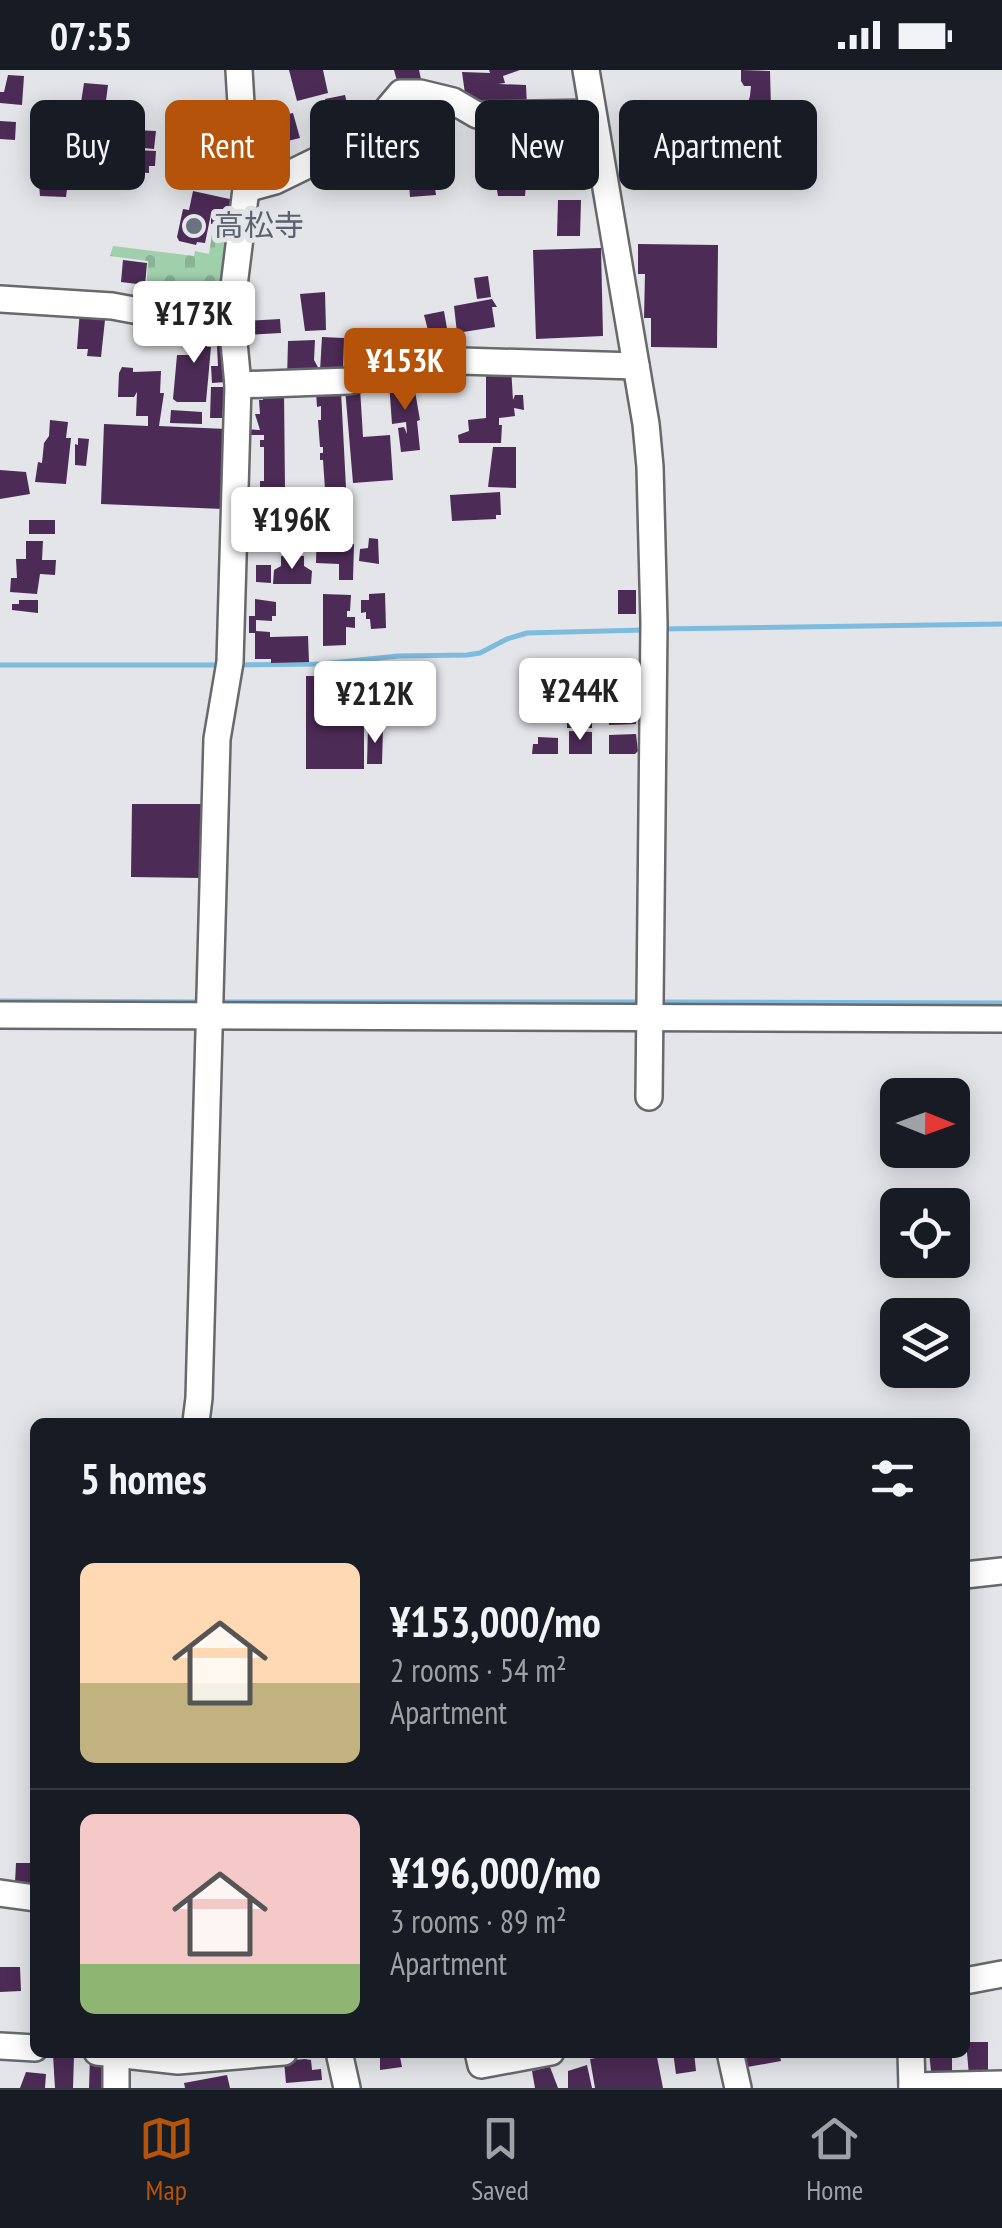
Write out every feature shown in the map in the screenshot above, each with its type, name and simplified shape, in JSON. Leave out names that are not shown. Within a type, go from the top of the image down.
[{"type":"street","points":[[239,70],[241,100]]},
{"type":"street","points":[[586,70],[590,100]]},
{"type":"street","points":[[290,174],[363,138],[402,93],[420,92],[453,101],[475,113]]},
{"type":"street","points":[[599,153],[646,424],[652,506],[648,1097]]},
{"type":"street","points":[[196,1418],[217,740],[230,662],[238,385],[231,310],[246,190]]},
{"type":"street","points":[[0,300],[112,306],[140,312],[231,310]]},
{"type":"street","points":[[238,385],[349,381],[422,364],[461,361],[636,366]]},
{"type":"street","points":[[0,1015],[1002,1018]]},
{"type":"street","points":[[970,1574],[1002,1571]]},
{"type":"street","points":[[0,1893],[30,1897]]},
{"type":"street","points":[[970,1980],[1002,1974]]},
{"type":"street","points":[[0,2046],[30,2048]]},
{"type":"street","points":[[111,2058],[116,2088]]},
{"type":"street","points":[[152,2058],[202,2058]]},
{"type":"street","points":[[341,2058],[347,2088]]},
{"type":"street","points":[[478,2064],[514,2058]]},
{"type":"street","points":[[731,2058],[738,2088]]},
{"type":"street","points":[[911,2058],[912,2087],[1002,2084]]},
{"type":"green space","points":[[213,227],[235,231],[225,301],[132,305],[122,295],[146,295],[148,261],[110,256],[113,246],[194,256],[195,251],[209,254]]},
{"type":"building","points":[[289,70],[323,70],[328,93],[297,101]]},
{"type":"building","points":[[394,70],[419,70],[421,79],[397,81]]},
{"type":"building","points":[[489,70],[520,70],[503,76],[505,83],[498,84],[526,85],[527,100],[466,101],[462,72],[490,73]]},
{"type":"building","points":[[741,70],[770,71],[771,100],[749,100],[751,86],[744,86]]},
{"type":"building","points":[[8,75],[24,76],[22,105],[0,103],[0,92],[4,92]]},
{"type":"building","points":[[84,83],[108,85],[106,100],[81,100]]},
{"type":"building","points":[[345,95],[346,100],[325,100]]},
{"type":"building","points":[[293,113],[300,138],[290,140],[290,114]]},
{"type":"building","points":[[0,121],[16,122],[15,140],[0,139]]},
{"type":"building","points":[[145,131],[156,131],[154,149],[145,148]]},
{"type":"building","points":[[145,150],[156,151],[155,166],[149,166],[149,173],[145,173]]},
{"type":"building","points":[[40,190],[67,190],[66,197],[40,196]]},
{"type":"building","points":[[409,190],[435,190],[436,195],[410,197]]},
{"type":"building","points":[[497,190],[526,190],[525,196],[498,196]]},
{"type":"building","points":[[193,191],[234,200],[232,225],[211,224],[211,214],[205,243],[196,245],[177,237],[183,209],[189,210]]},
{"type":"building","points":[[558,200],[581,200],[580,236],[557,236]]},
{"type":"building","points":[[638,244],[718,245],[717,348],[651,347],[651,318],[644,318],[645,274],[638,274]]},
{"type":"building","points":[[601,248],[603,336],[536,339],[533,250]]},
{"type":"building","points":[[123,260],[147,263],[145,285],[121,282]]},
{"type":"building","points":[[488,276],[491,297],[477,299],[474,278]]},
{"type":"building","points":[[325,292],[326,330],[305,331],[300,294]]},
{"type":"building","points":[[492,299],[497,307],[492,307],[495,327],[457,333],[454,306]]},
{"type":"building","points":[[80,310],[95,311],[94,319],[105,320],[101,357],[87,356],[88,349],[77,349]]},
{"type":"building","points":[[444,311],[450,346],[433,349],[424,315]]},
{"type":"building","points":[[280,319],[281,333],[246,335],[245,321]]},
{"type":"building","points":[[187,320],[207,320],[207,347],[211,347],[206,402],[173,399],[177,355],[194,355],[194,346],[189,346],[187,338]]},
{"type":"building","points":[[322,337],[344,338],[343,374],[298,370],[298,380],[287,380],[288,341],[315,340],[314,360],[320,371]]},
{"type":"building","points":[[230,345],[227,382],[212,383],[211,366],[218,366],[217,346]]},
{"type":"building","points":[[122,367],[133,368],[133,372],[161,371],[160,393],[164,393],[159,426],[226,429],[223,509],[101,504],[104,424],[148,426],[148,416],[136,416],[137,392],[134,397],[118,397]]},
{"type":"building","points":[[511,367],[513,400],[515,395],[523,395],[524,410],[514,408],[515,416],[499,418],[501,443],[459,443],[458,435],[469,431],[468,420],[486,418],[486,368]]},
{"type":"building","points":[[413,380],[420,450],[401,452],[398,428],[404,427],[407,434],[406,422],[392,424],[389,382]]},
{"type":"building","points":[[211,387],[225,387],[222,418],[210,418]]},
{"type":"building","points":[[345,388],[360,388],[363,437],[390,435],[393,480],[353,483]]},
{"type":"building","points":[[341,391],[346,488],[325,489],[318,420],[321,406],[317,407],[316,392]]},
{"type":"building","points":[[263,392],[284,392],[285,489],[260,487],[260,481],[264,481],[264,447],[260,447],[260,440],[264,440],[264,435],[242,435],[242,429],[260,430],[255,414],[260,414]]},
{"type":"building","points":[[171,410],[202,412],[202,424],[170,423]]},
{"type":"building","points":[[50,420],[68,422],[66,438],[71,438],[66,484],[35,482]]},
{"type":"building","points":[[78,438],[89,439],[86,466],[75,465]]},
{"type":"building","points":[[493,447],[516,447],[516,488],[488,487]]},
{"type":"building","points":[[0,470],[26,472],[30,494],[0,499]]},
{"type":"building","points":[[500,492],[501,515],[496,515],[496,519],[452,521],[450,495]]},
{"type":"building","points":[[323,514],[335,514],[335,522],[342,522],[341,544],[354,544],[353,580],[339,580],[339,564],[316,563],[317,521],[323,521]]},
{"type":"building","points":[[29,520],[55,520],[55,534],[29,534]]},
{"type":"building","points":[[369,538],[378,539],[379,564],[359,561],[360,549],[368,548]]},
{"type":"building","points":[[26,541],[43,541],[42,560],[56,560],[55,575],[40,574],[37,594],[10,592],[11,578],[17,578],[16,559],[26,559]]},
{"type":"building","points":[[281,556],[304,556],[304,566],[312,571],[311,584],[273,584]]},
{"type":"building","points":[[256,565],[271,565],[271,583],[256,582]]},
{"type":"building","points":[[618,590],[636,590],[636,614],[618,614]]},
{"type":"building","points":[[385,593],[386,628],[371,629],[366,612],[361,613],[361,600],[369,600],[369,594]]},
{"type":"building","points":[[323,594],[351,595],[347,617],[355,617],[355,628],[346,627],[346,645],[323,646]]},
{"type":"building","points":[[255,599],[276,602],[276,616],[272,616],[272,621],[256,620],[256,631],[270,632],[270,637],[308,636],[309,662],[271,663],[271,659],[255,659],[255,633],[249,633],[249,616],[255,616]]},
{"type":"building","points":[[19,600],[38,600],[38,613],[12,610],[12,604],[19,604]]},
{"type":"building","points":[[367,672],[379,678],[383,688],[383,723],[373,717]]},
{"type":"building","points":[[306,676],[364,676],[364,769],[306,769]]},
{"type":"building","points":[[567,707],[592,707],[592,728],[567,728]]},
{"type":"building","points":[[608,707],[641,707],[641,713],[635,712],[636,724],[609,725]]},
{"type":"building","points":[[368,727],[383,728],[382,764],[367,764]]},
{"type":"building","points":[[569,731],[592,732],[592,754],[569,754]]},
{"type":"building","points":[[636,734],[635,754],[609,754],[609,735]]},
{"type":"building","points":[[538,737],[558,738],[558,754],[532,754]]},
{"type":"building","points":[[132,804],[202,804],[201,878],[131,877]]},
{"type":"building","points":[[16,1863],[30,1863],[30,1884],[15,1883]]},
{"type":"building","points":[[0,1967],[20,1967],[21,1991],[0,1992]]},
{"type":"building","points":[[970,2042],[988,2042],[988,2075],[969,2075]]},
{"type":"building","points":[[53,2058],[74,2058],[73,2088],[55,2088]]},
{"type":"building","points":[[90,2058],[110,2058],[108,2088],[89,2088]]},
{"type":"building","points":[[380,2058],[400,2058],[402,2067],[380,2070]]},
{"type":"building","points":[[657,2058],[663,2088],[595,2088],[590,2059]]},
{"type":"building","points":[[674,2058],[695,2058],[696,2071],[676,2074]]},
{"type":"building","points":[[780,2058],[781,2061],[742,2068],[740,2059]]},
{"type":"building","points":[[930,2058],[952,2058],[952,2073],[931,2071]]},
{"type":"building","points":[[311,2060],[312,2070],[321,2069],[322,2080],[286,2083],[284,2061]]},
{"type":"building","points":[[587,2065],[592,2088],[568,2088],[568,2071]]},
{"type":"building","points":[[550,2067],[558,2088],[535,2088],[532,2071]]},
{"type":"building","points":[[26,2072],[46,2074],[45,2088],[20,2088]]},
{"type":"building","points":[[227,2075],[230,2088],[185,2088],[184,2083]]},
{"type":"waterway","points":[[660,629],[1002,624]]},
{"type":"waterway","points":[[240,665],[467,655],[527,633],[644,630]]},
{"type":"waterway","points":[[0,665],[219,665]]},
{"type":"waterway","points":[[0,1001],[204,1002]]},
{"type":"waterway","points":[[220,1002],[644,1002]]},
{"type":"waterway","points":[[660,1002],[1002,1003]]},
{"type":"place","name":"高松寺","points":[[194,226]]}]
